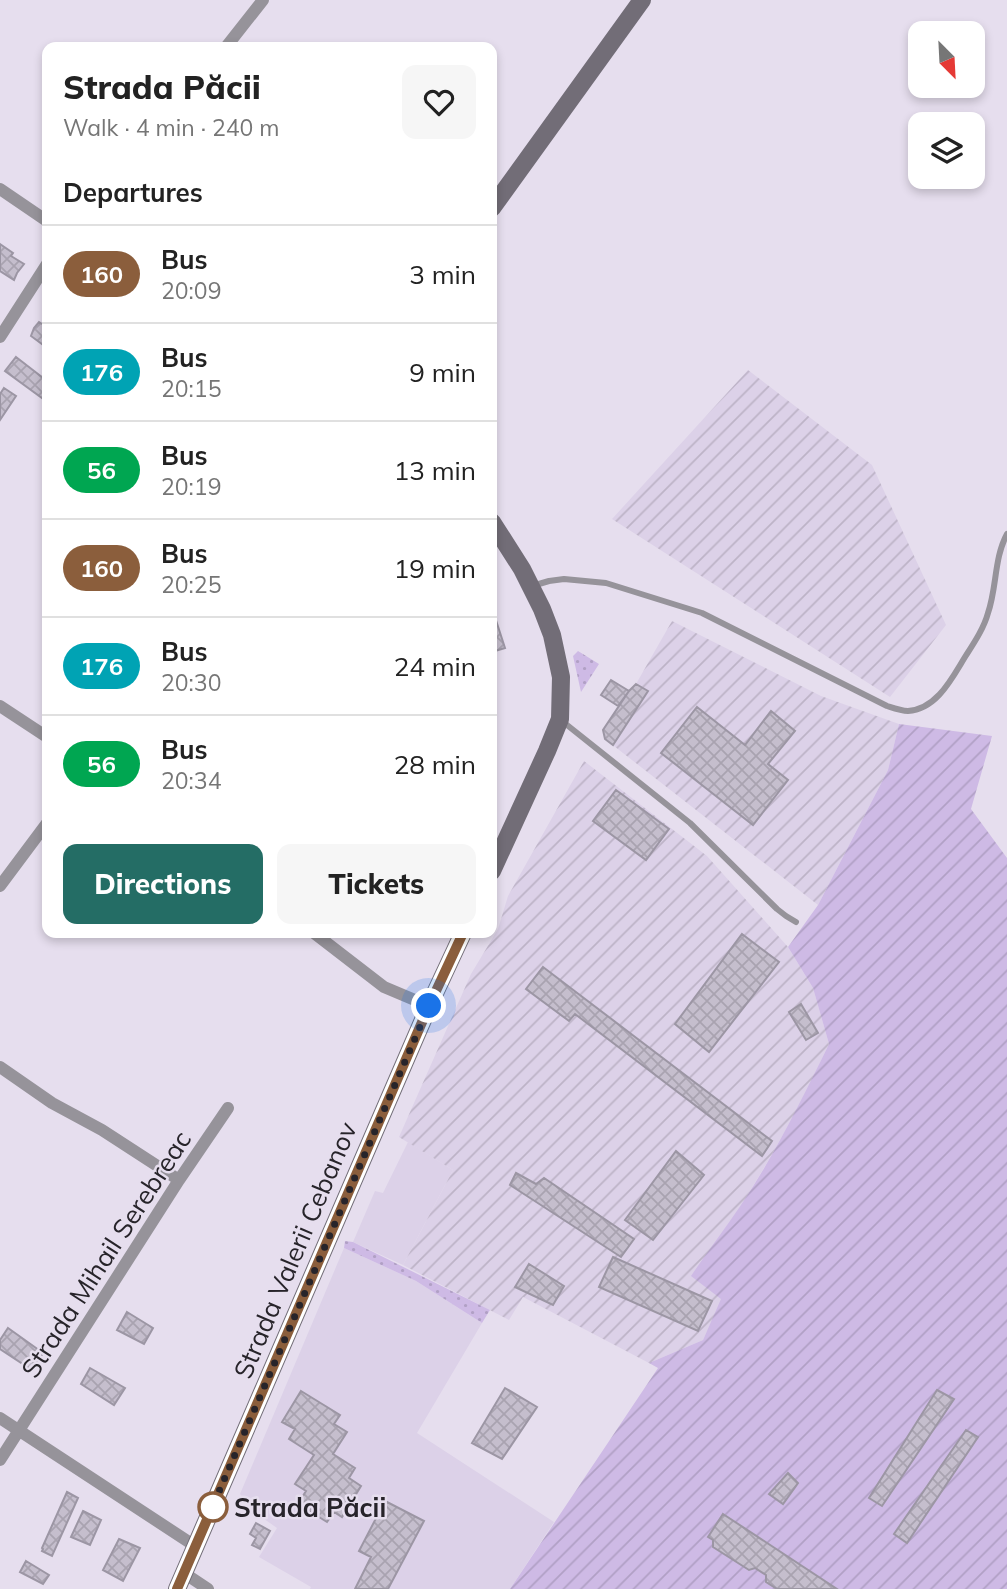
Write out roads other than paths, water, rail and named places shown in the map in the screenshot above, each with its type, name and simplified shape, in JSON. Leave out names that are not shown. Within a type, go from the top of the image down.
[{"type":"street","points":[[230,42],[263,0]]},
{"type":"street","points":[[497,201],[642,0]]},
{"type":"street","points":[[0,189],[42,218]]},
{"type":"street","points":[[0,337],[42,272]]},
{"type":"street","points":[[497,530],[522,569],[542,609],[552,635],[561,677],[560,719],[497,860]]},
{"type":"street","points":[[0,706],[42,734]]},
{"type":"street","points":[[0,886],[42,829]]},
{"type":"street","points":[[320,938],[384,987],[429,1006]]},
{"type":"street","name":"Strada Valerii Cebanov","points":[[181,1581],[461,938]]},
{"type":"street","points":[[0,1067],[51,1103],[102,1130],[179,1180]]},
{"type":"street","name":"Strada Mihail Serebreac","points":[[0,1460],[228,1108]]},
{"type":"street","points":[[0,1418],[195,1546]]},
{"type":"street","points":[[181,1581],[208,1589]]},
{"type":"lane","points":[[531,587],[564,579],[606,583],[702,613],[887,706],[910,711],[937,697],[948,685],[971,647],[988,615],[1000,546],[1007,534]]},
{"type":"lane","points":[[560,719],[691,823],[777,909],[796,922]]},
{"type":"place","name":"Strada Păcii","points":[[213,1507]]}]
